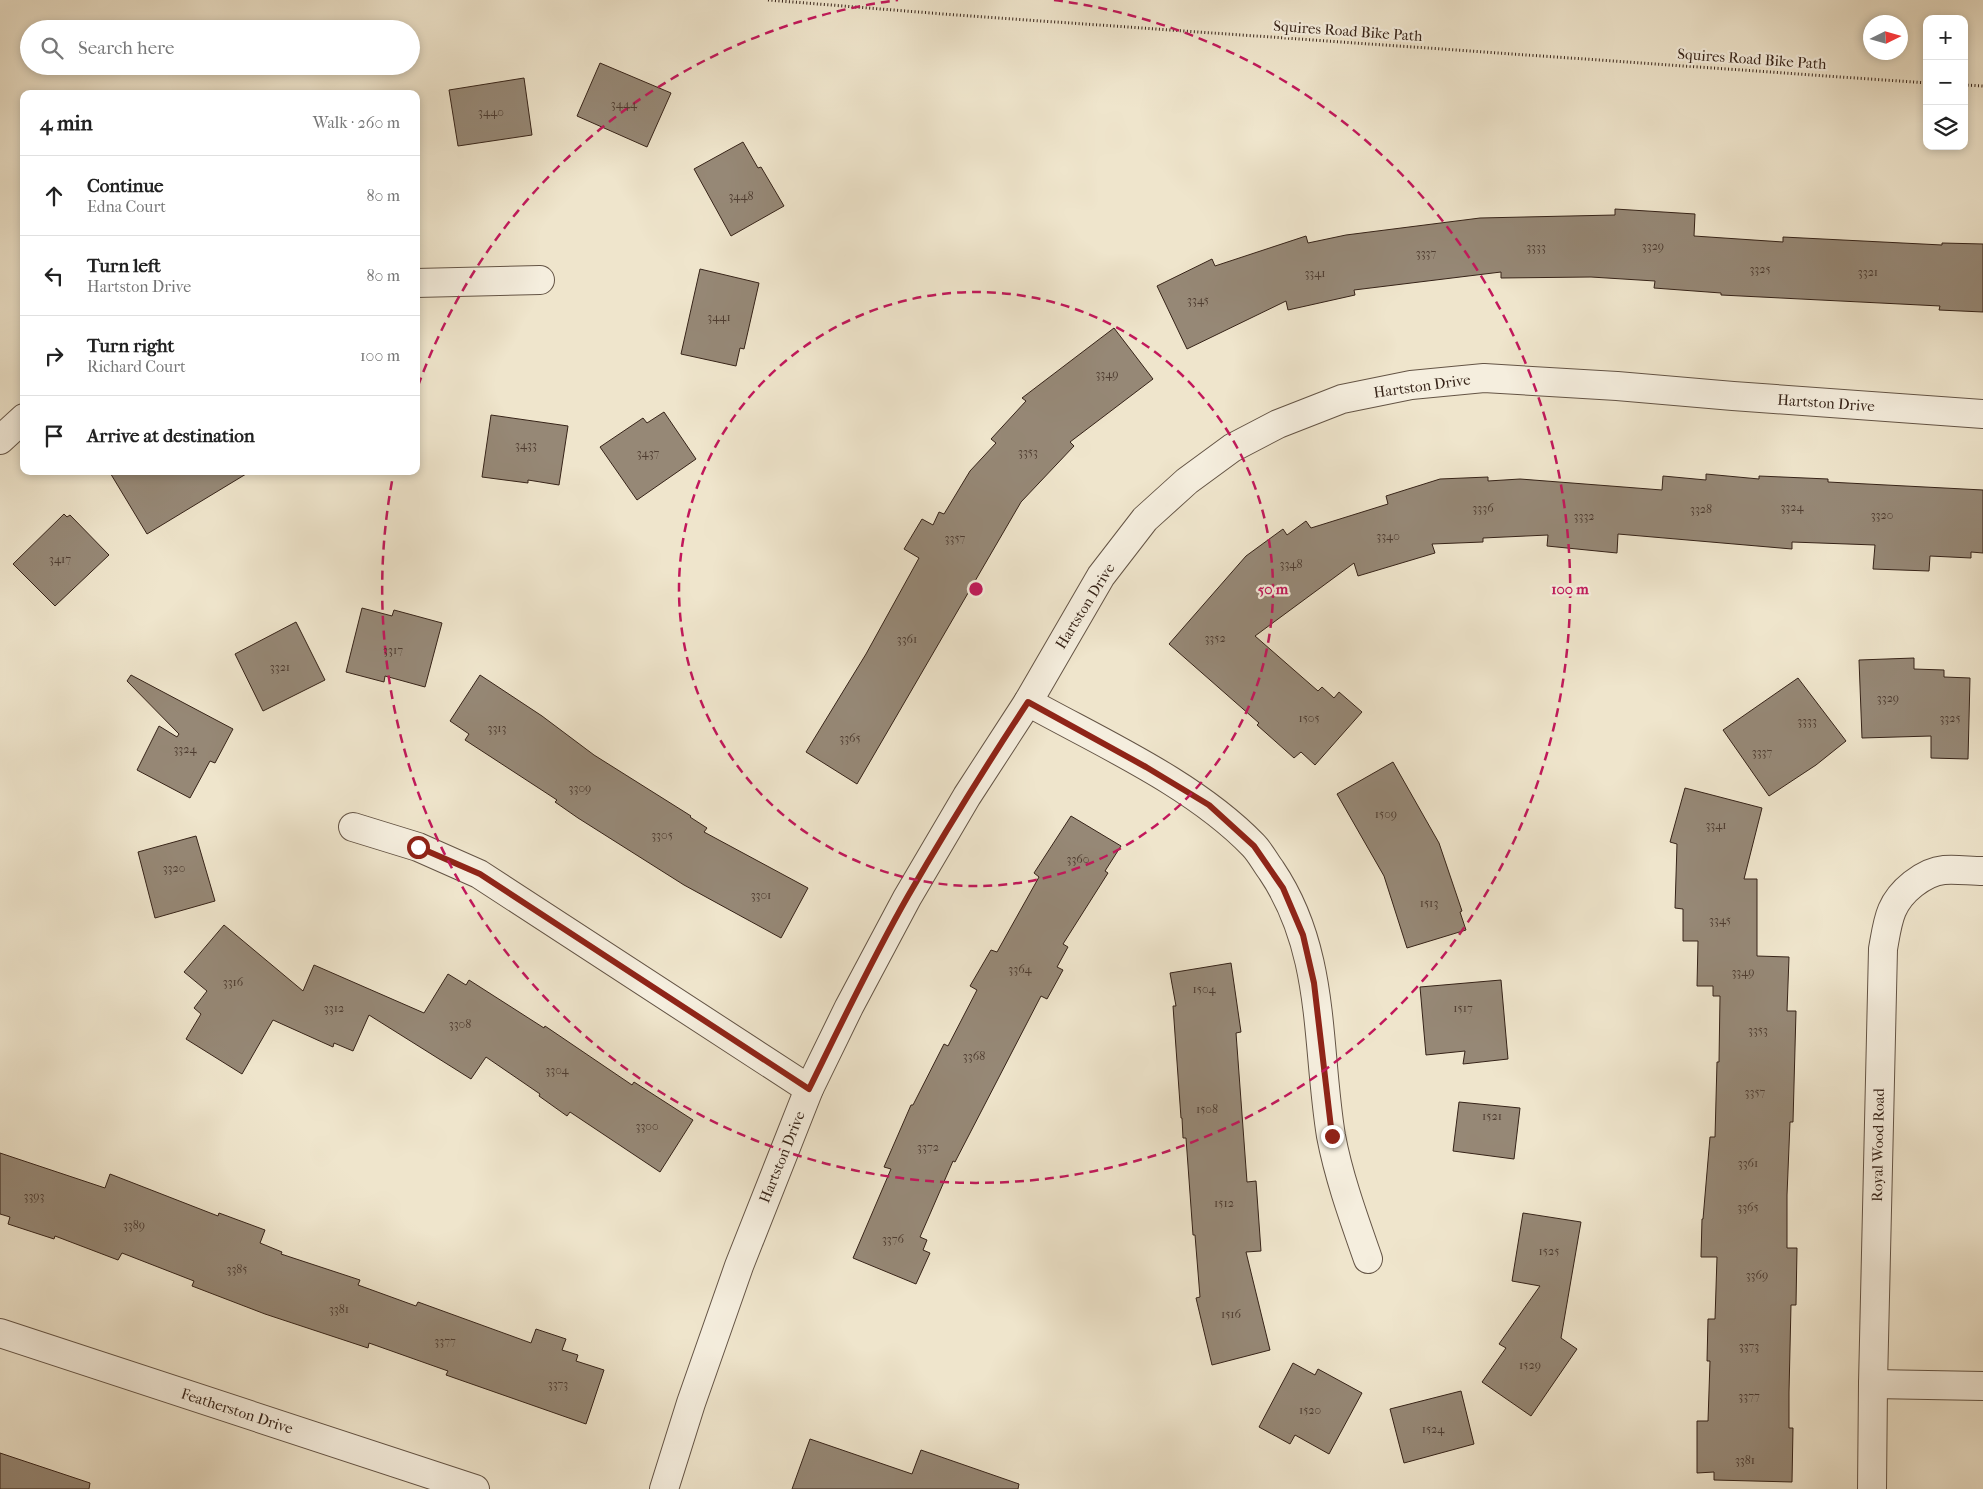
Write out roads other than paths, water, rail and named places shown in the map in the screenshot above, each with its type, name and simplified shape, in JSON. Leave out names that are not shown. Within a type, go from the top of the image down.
[{"type":"street","points":[[420,283],[540,280]]},
{"type":"street","name":"Hartston Drive","points":[[664,1489],[691,1403],[739,1266],[809,1089],[849,1007],[907,898],[967,796],[1028,702],[1100,576],[1145,520],[1188,481],[1232,448],[1278,424],[1342,398],[1411,385],[1484,378],[1616,386],[1983,414]]},
{"type":"street","points":[[0,440],[20,422]]},
{"type":"street","points":[[1028,702],[1146,767],[1209,805],[1254,846],[1283,888],[1305,943],[1314,983],[1332,1136],[1348,1202],[1368,1259]]},
{"type":"street","points":[[353,827],[418,847],[480,874],[809,1089]]},
{"type":"street","name":"Royal Wood Road","points":[[1872,1489],[1883,949],[1890,914],[1896,900],[1923,876],[1943,870],[1983,871]]},
{"type":"street","name":"Featherston Drive","points":[[0,1333],[475,1489]]},
{"type":"street","points":[[1873,1384],[1983,1386]]}]
